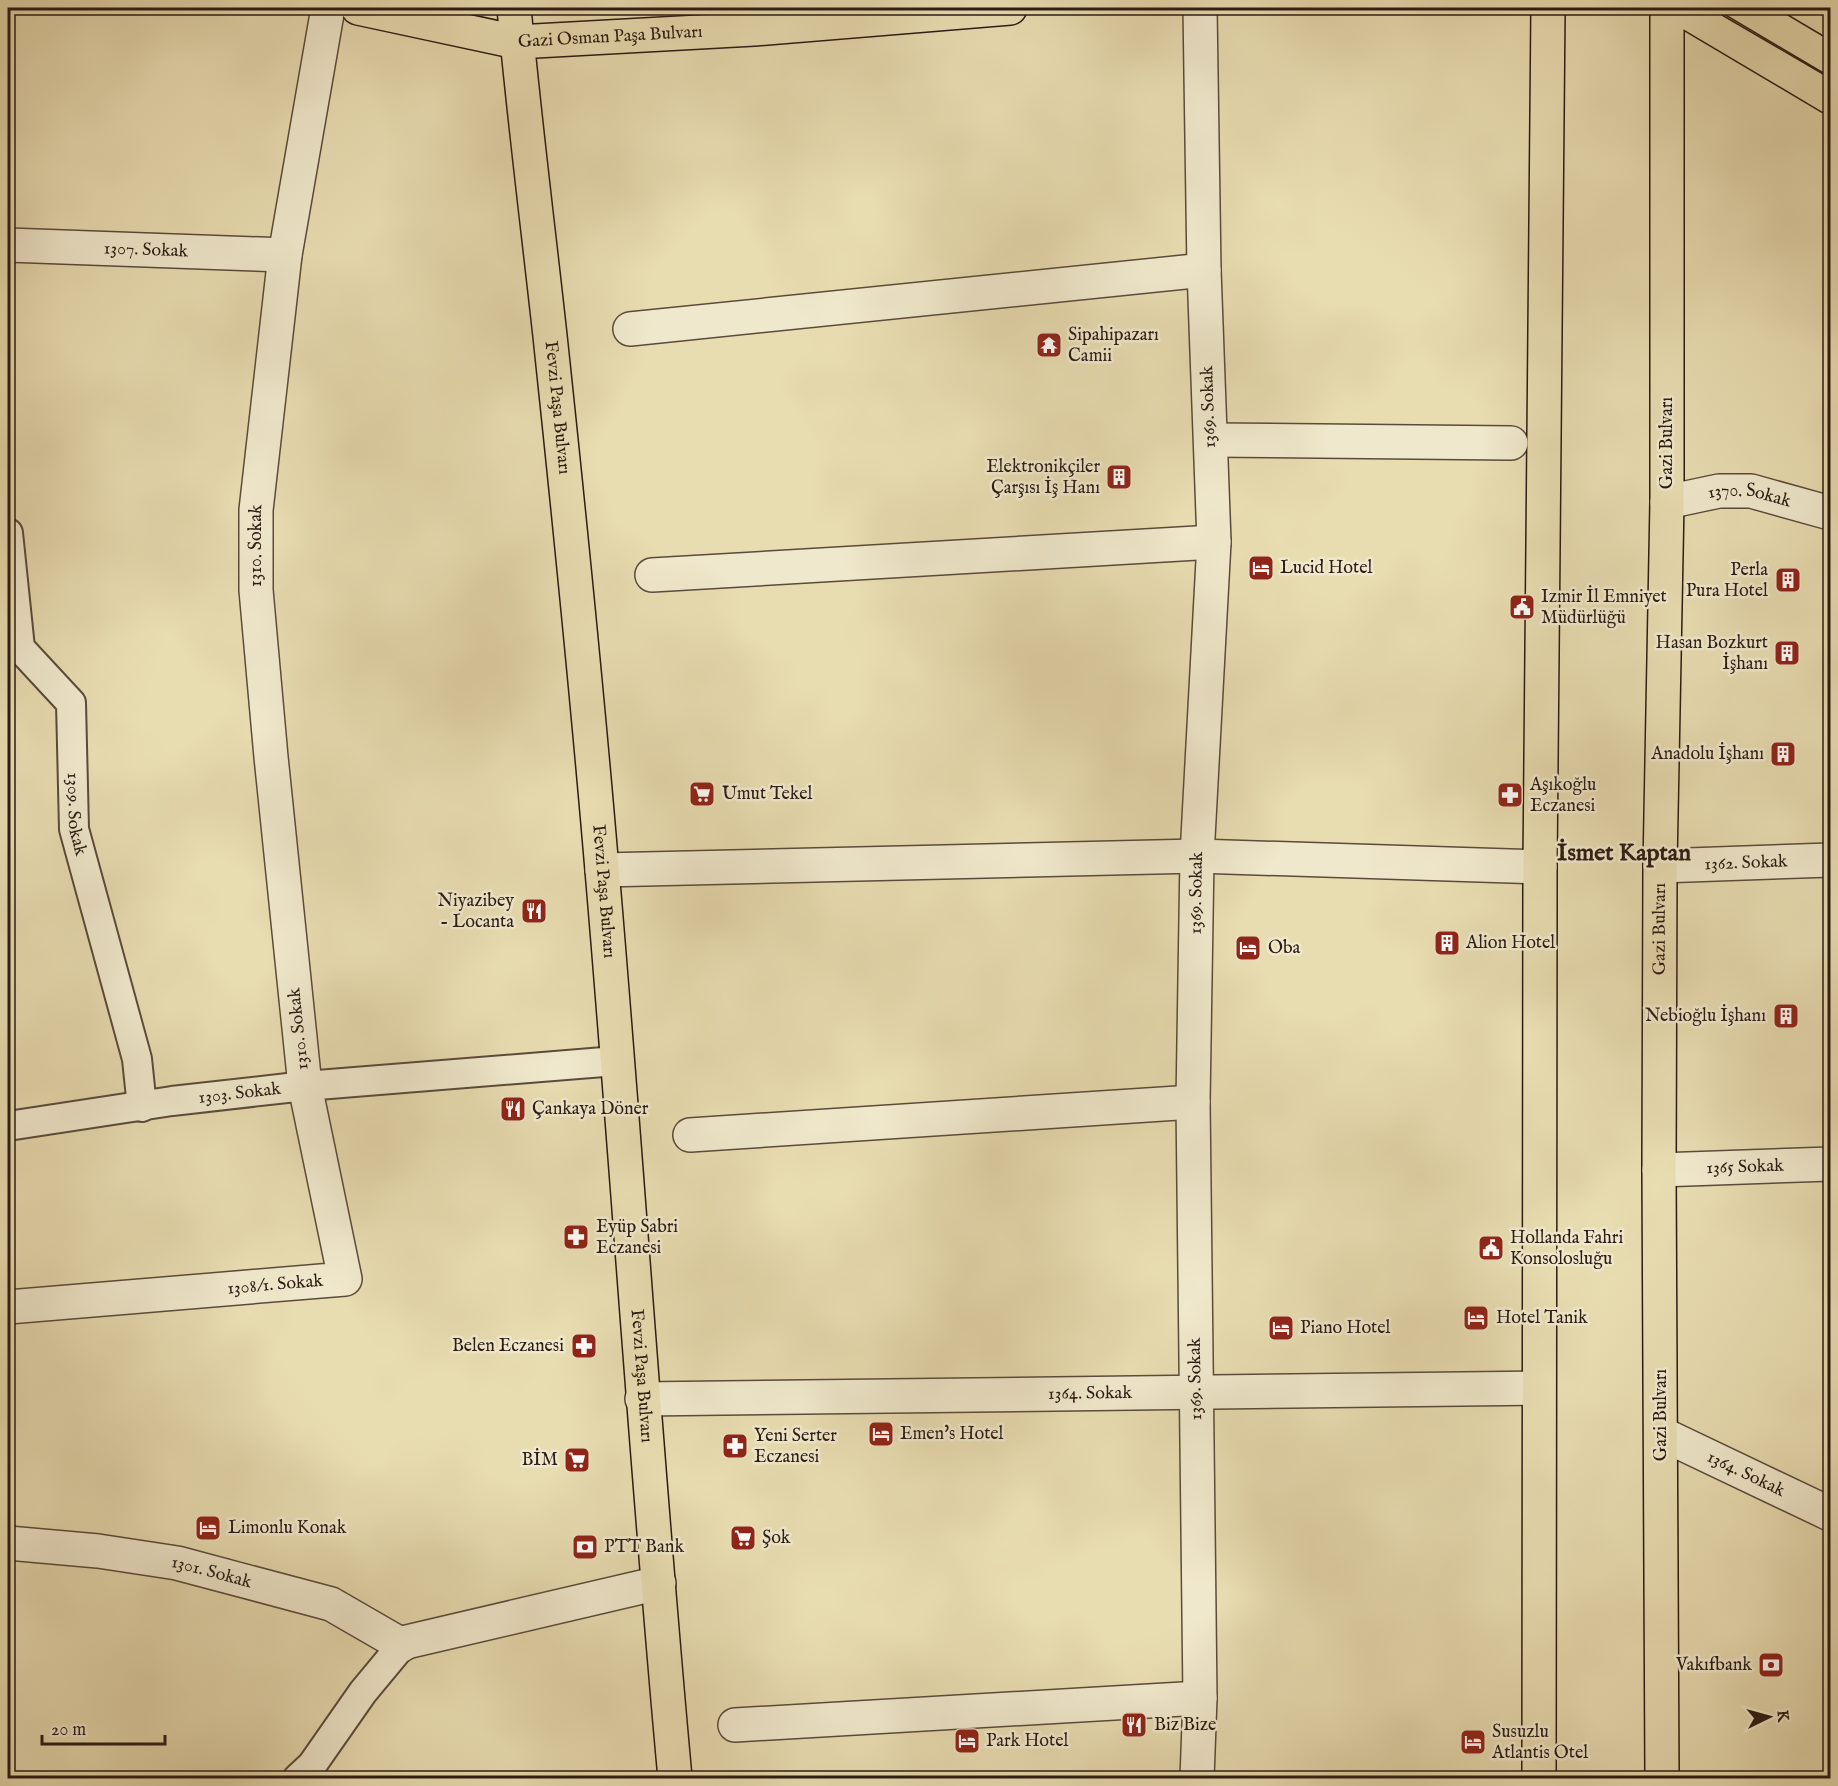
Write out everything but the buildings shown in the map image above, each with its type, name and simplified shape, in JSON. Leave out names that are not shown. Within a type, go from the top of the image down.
[{"type":"main road","name":"Gazi Osman Paşa Bulvarı","points":[[358,8],[517,42],[754,29],[1010,8]]},
{"type":"main road","name":"Fevzi Paşa Bulvarı","points":[[514,8],[561,437],[603,870],[642,1399],[675,1779]]},
{"type":"main road","points":[[1539,1779],[1540,867],[1548,8]]},
{"type":"main road","name":"Gazi Bulvarı","points":[[1662,1779],[1659,1170],[1660,866],[1666,502],[1667,8]]},
{"type":"main road","points":[[1680,8],[1830,97]]},
{"type":"street","name":"1310. Sokak","points":[[305,1086],[256,590],[256,510],[285,255],[328,8]]},
{"type":"street","name":"1369. Sokak","points":[[1197,1779],[1200,1698],[1193,1102],[1197,856],[1214,542],[1204,270],[1200,8]]},
{"type":"street","name":"1307. Sokak","points":[[8,245],[285,255]]},
{"type":"street","points":[[630,329],[1204,270]]},
{"type":"street","points":[[1211,440],[1511,443]]},
{"type":"street","name":"1370. Sokak","points":[[1666,502],[1719,491],[1751,491],[1830,513]]},
{"type":"street","name":"1309. Sokak","points":[[8,532],[20,648],[71,703],[74,829],[137,1059],[142,1107]]},
{"type":"street","points":[[652,575],[1214,542]]},
{"type":"street","points":[[603,870],[1197,856],[1540,867]]},
{"type":"street","name":"1362. Sokak","points":[[1660,866],[1830,860]]},
{"type":"street","name":"1303. Sokak","points":[[8,1126],[172,1101],[305,1086],[616,1060]]},
{"type":"street","name":"1308/1. Sokak","points":[[8,1307],[345,1279],[305,1086]]},
{"type":"street","points":[[690,1136],[1193,1102]]},
{"type":"street","name":"1365 Sokak","points":[[1659,1170],[1830,1164]]},
{"type":"street","name":"1364. Sokak","points":[[642,1399],[1538,1388]]},
{"type":"street","name":"1364. Sokak","points":[[1662,1434],[1830,1515]]},
{"type":"street","name":"1301. Sokak","points":[[8,1543],[98,1551],[177,1563],[331,1604],[400,1644]]},
{"type":"street","points":[[298,1779],[312,1765],[400,1644],[659,1583]]},
{"type":"street","points":[[735,1725],[1200,1698]]},
{"type":"tram line","points":[[1710,8],[1830,78]]},
{"type":"tram line","points":[[1776,8],[1830,40]]},
{"type":"place","name":"Sipahipazarı Camii","points":[[1049,345]]},
{"type":"place","name":"Elektronikçiler Çarşısı İş Hanı","points":[[1119,477]]},
{"type":"place","name":"Lucid Hotel","points":[[1261,568]]},
{"type":"place","name":"Perla Pura Hotel","points":[[1788,580]]},
{"type":"place","name":"Izmir İl Emniyet Müdürlüğü","points":[[1522,607]]},
{"type":"place","name":"Hasan Bozkurt İşhanı","points":[[1787,653]]},
{"type":"place","name":"Anadolu İşhanı","points":[[1783,754]]},
{"type":"place","name":"Umut Tekel","points":[[702,794]]},
{"type":"place","name":"Aşıkoğlu Eczanesi","points":[[1510,795]]},
{"type":"place","name":"Niyazibey - Locanta","points":[[534,911]]},
{"type":"place","name":"Alion Hotel","points":[[1447,943]]},
{"type":"place","name":"Oba","points":[[1248,948]]},
{"type":"place","name":"Nebioğlu İşhanı","points":[[1786,1016]]},
{"type":"place","name":"Çankaya Döner","points":[[513,1109]]},
{"type":"place","name":"Eyüp Sabri Eczanesi","points":[[576,1237]]},
{"type":"place","name":"Hollanda Fahri Konsolosluğu","points":[[1491,1248]]},
{"type":"place","name":"Hotel Tanik","points":[[1476,1318]]},
{"type":"place","name":"Piano Hotel","points":[[1281,1328]]},
{"type":"place","name":"Belen Eczanesi","points":[[584,1346]]},
{"type":"place","name":"Emen's Hotel","points":[[881,1434]]},
{"type":"place","name":"Yeni Serter Eczanesi","points":[[735,1446]]},
{"type":"place","name":"BİM","points":[[577,1460]]},
{"type":"place","name":"Limonlu Konak","points":[[208,1528]]},
{"type":"place","name":"Şok","points":[[743,1538]]},
{"type":"place","name":"PTT Bank","points":[[585,1547]]},
{"type":"place","name":"Vakıfbank","points":[[1771,1665]]},
{"type":"place","name":"Biz Bize","points":[[1134,1725]]},
{"type":"place","name":"Park Hotel","points":[[967,1741]]},
{"type":"place","name":"Susuzlu Atlantis Otel","points":[[1473,1742]]},
{"type":"district","name":"İsmet Kaptan","points":[[1624,853]]}]
